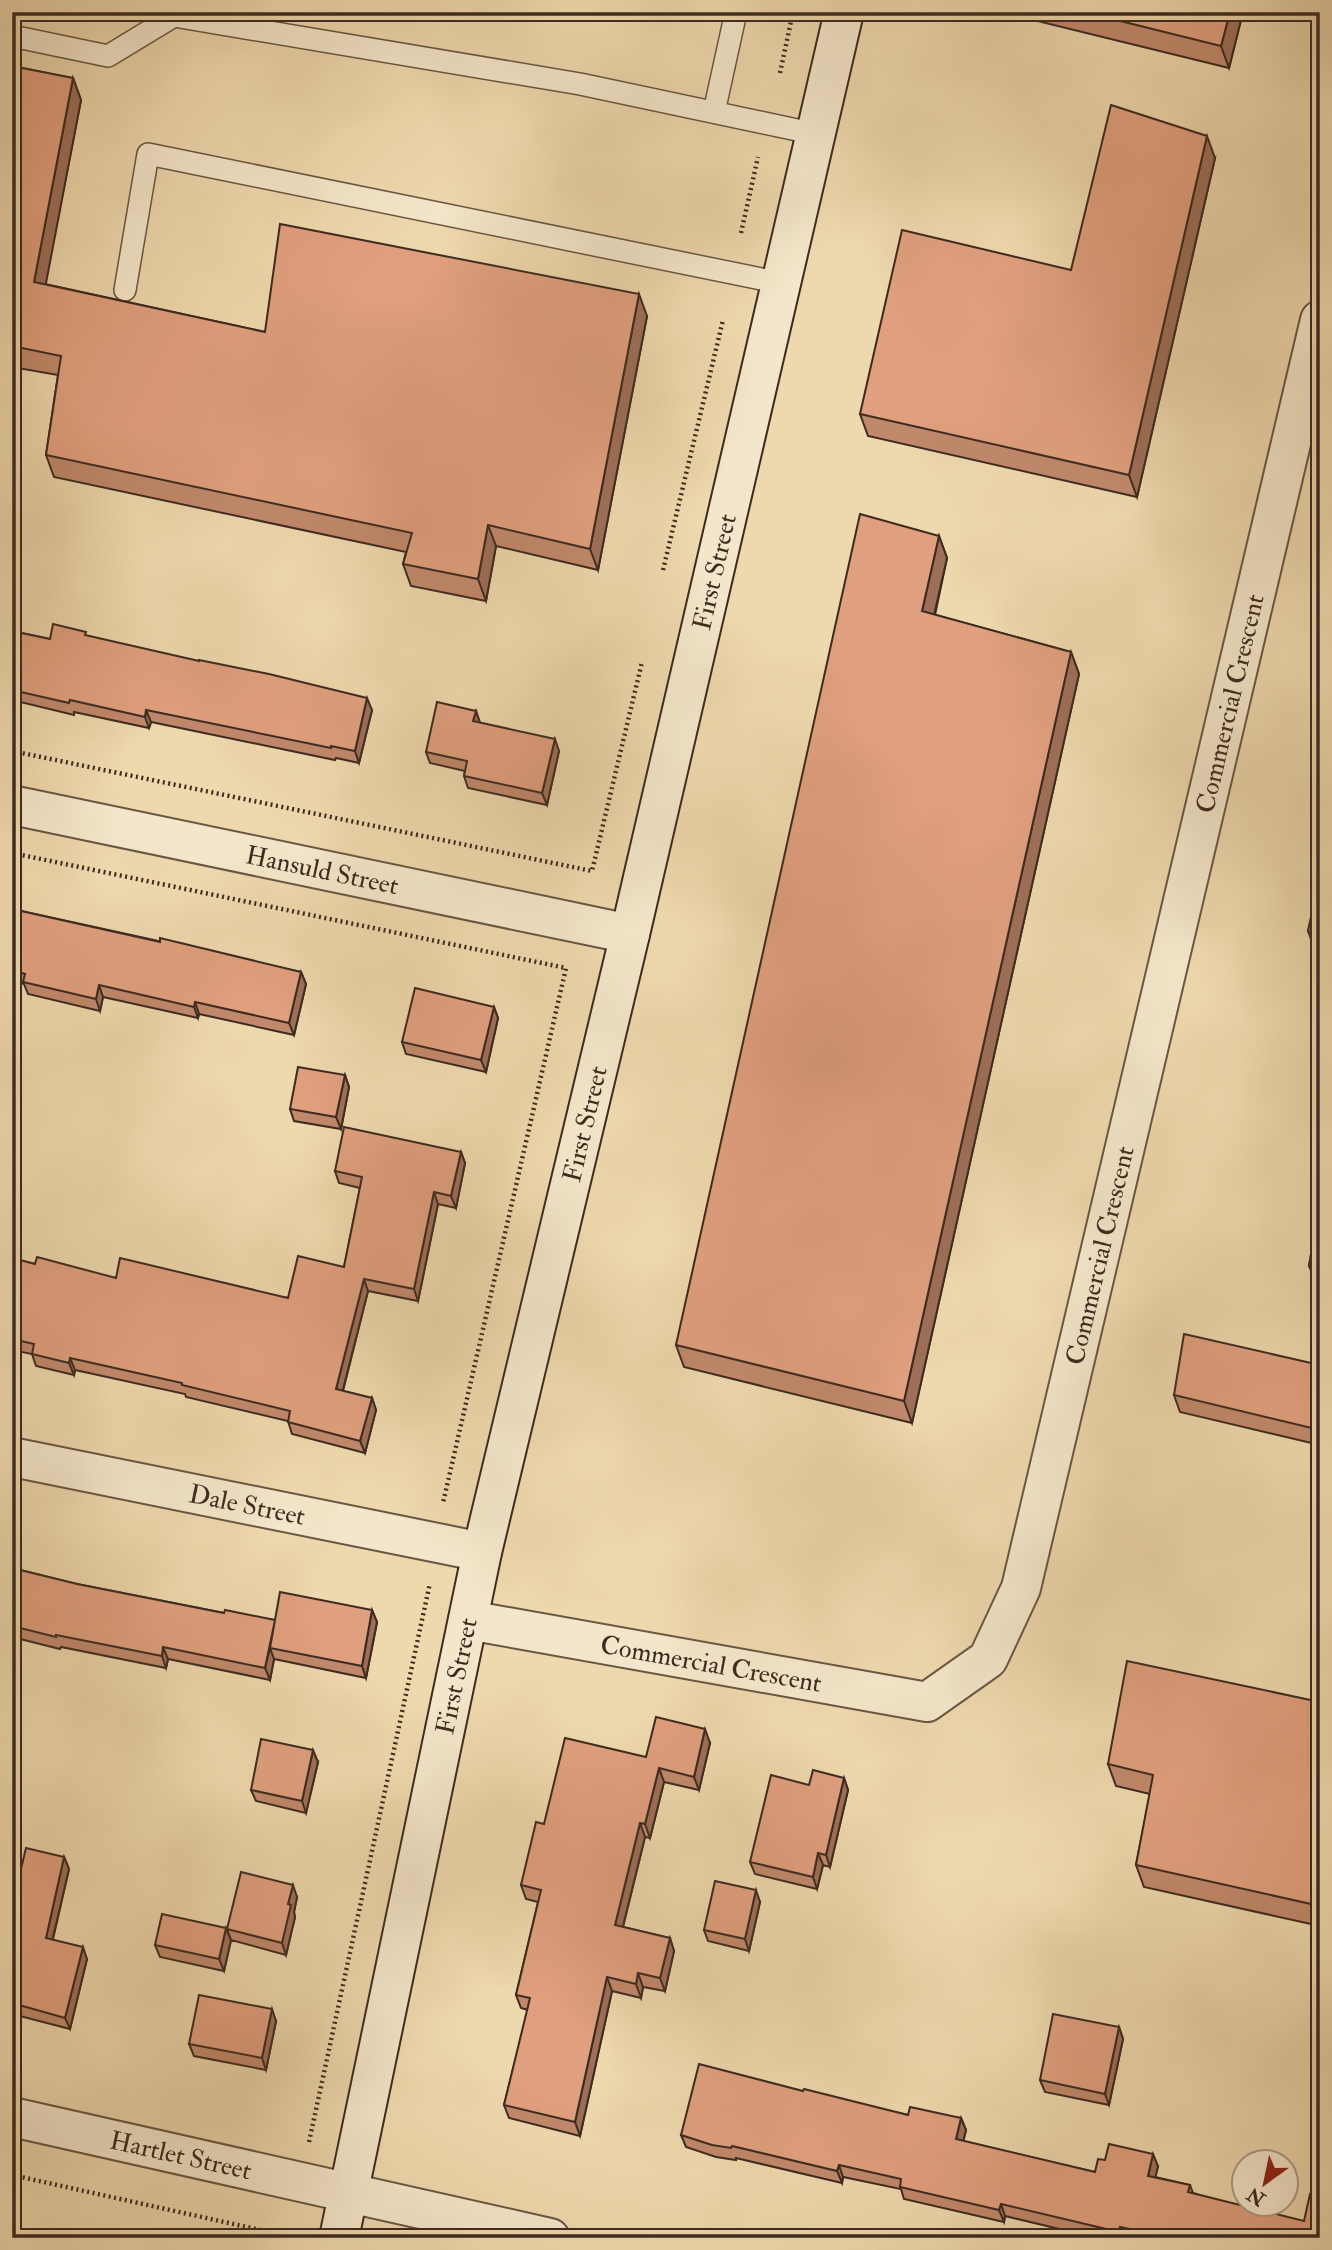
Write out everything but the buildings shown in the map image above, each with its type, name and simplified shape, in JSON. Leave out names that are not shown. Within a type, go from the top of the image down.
[{"type":"street","name":"First Street","points":[[339,2238],[482,1552],[630,934],[844,12]]},
{"type":"street","name":"Commercial Crescent","points":[[468,1620],[928,1702],[988,1659],[1021,1588],[1320,320]]},
{"type":"street","name":"Hansuld Street","points":[[12,805],[630,934]]},
{"type":"street","name":"Dale Street","points":[[12,1457],[482,1552]]},
{"type":"street","name":"Hartlet Street","points":[[12,2117],[550,2238]]},
{"type":"lane","points":[[714,112],[736,12]]},
{"type":"lane","points":[[12,36],[108,56],[174,14],[580,84],[816,134]]},
{"type":"lane","points":[[125,290],[148,154],[781,283]]},
{"type":"path","points":[[780,73],[793,12]]},
{"type":"path","points":[[741,233],[758,157]]},
{"type":"path","points":[[663,570],[723,320]]},
{"type":"path","points":[[12,751],[592,871],[642,662]]},
{"type":"path","points":[[12,853],[566,968],[441,1511]]},
{"type":"path","points":[[307,2149],[430,1582]]},
{"type":"path","points":[[12,2175],[283,2235],[282,2238]]}]
